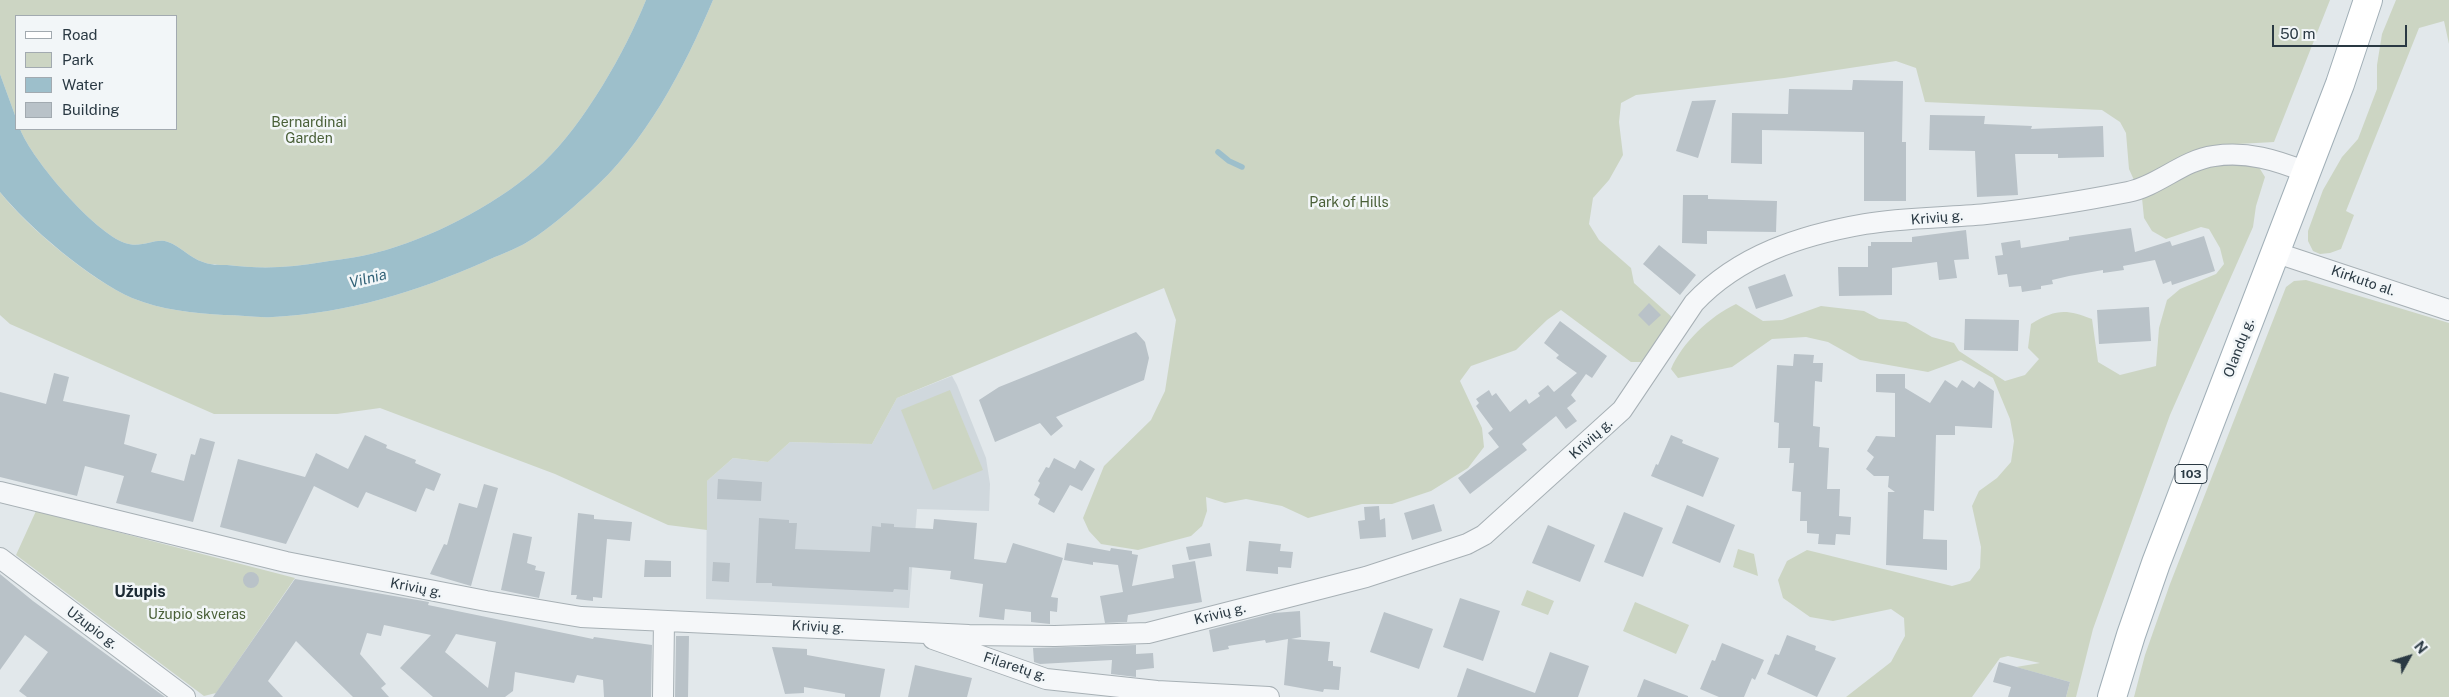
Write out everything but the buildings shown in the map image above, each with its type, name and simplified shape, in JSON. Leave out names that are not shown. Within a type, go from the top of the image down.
[{"type":"main road","name":"Olandų g.","points":[[2112,697],[2156,563],[2340,84],[2368,0]]},
{"type":"street","name":"Krivių g.","points":[[0,492],[286,562],[581,617],[1016,636],[1148,632],[1366,577],[1467,544],[1484,535],[1622,410],[1694,303],[1707,290],[1746,262],[1808,237],[1867,223],[1986,214],[2130,192],[2195,160],[2214,156],[2246,155],[2275,160],[2306,172]]},
{"type":"street","name":"Kirkuto al.","points":[[2276,253],[2449,310]]},
{"type":"street","name":"Užupio g.","points":[[0,558],[186,697]]},
{"type":"street","points":[[663,697],[664,621]]},
{"type":"street","name":"Filaretų g.","points":[[914,633],[1046,679],[1157,690],[1269,697]]},
{"type":"street","points":[[1014,668],[1016,636]]},
{"type":"shaded area","points":[[952,376],[986,458],[990,484],[989,511],[917,509],[909,608],[706,599],[707,481],[733,458],[768,462],[790,442],[872,444],[897,398]]},
{"type":"green space","name":"Bernardinai Garden","points":[[0,0],[646,0],[627,42],[588,108],[558,147],[527,177],[469,215],[407,243],[371,254],[287,267],[209,264],[194,258],[168,242],[159,241],[137,245],[125,243],[97,225],[65,193],[37,158],[21,130],[178,130],[178,15],[15,15],[15,115],[0,74]]},
{"type":"green space","name":"Park of Hills","points":[[713,0],[2330,0],[2274,142],[2238,144],[2230,159],[2255,161],[2265,177],[2256,206],[2253,227],[2170,415],[2093,629],[2076,697],[2066,697],[2070,682],[2016,667],[2040,663],[2008,656],[2000,658],[1972,697],[1846,697],[1891,662],[1905,636],[1904,618],[1891,609],[1833,621],[1810,617],[1783,598],[1778,580],[1787,561],[1807,550],[1952,586],[1970,581],[1980,568],[1981,547],[1972,506],[1979,491],[1997,478],[2011,462],[2014,441],[2010,419],[1993,378],[1961,360],[1928,372],[1860,360],[1828,342],[1806,337],[1772,339],[1732,367],[1678,378],[1671,369],[1682,350],[1698,331],[1716,316],[1736,304],[1763,321],[1782,320],[1821,306],[1864,311],[1879,319],[1906,322],[1932,337],[1954,343],[1959,351],[2005,381],[2025,375],[2039,359],[2028,348],[2031,324],[2054,313],[2075,313],[2092,319],[2098,362],[2120,375],[2156,366],[2159,328],[2167,300],[2180,289],[2216,274],[2224,264],[2220,248],[2209,229],[2201,227],[2166,239],[2152,231],[2144,218],[2142,198],[2129,169],[2126,133],[2120,122],[2102,110],[1925,102],[1916,68],[1896,61],[1784,78],[1636,95],[1621,103],[1619,122],[1623,155],[1609,180],[1593,198],[1589,224],[1599,240],[1631,268],[1634,283],[1674,319],[1673,327],[1641,362],[1631,362],[1561,310],[1547,320],[1516,350],[1471,366],[1460,381],[1482,428],[1484,447],[1468,468],[1431,491],[1392,504],[1362,504],[1308,518],[1282,506],[1246,499],[1225,503],[1206,497],[1207,511],[1202,526],[1191,536],[1138,550],[1101,544],[1089,531],[1083,518],[1104,466],[1151,420],[1165,391],[1176,320],[1164,288],[897,398],[872,444],[790,442],[768,462],[733,458],[707,481],[707,530],[668,525],[555,474],[380,408],[337,414],[214,414],[10,324],[0,315],[0,192],[43,237],[98,279],[116,290],[143,302],[189,312],[267,317],[301,315],[355,306],[433,283],[512,250],[537,236],[567,213],[609,174],[628,152],[645,129],[676,79]]},
{"type":"green space","points":[[2396,0],[2449,0],[2449,44],[2444,21],[2419,28],[2346,211],[2354,215],[2341,249],[2320,254],[2313,251],[2308,241],[2308,231],[2323,190],[2342,157],[2358,139],[2377,89],[2377,65],[2382,34]]},
{"type":"green space","points":[[2306,280],[2449,323],[2449,697],[2134,697],[2145,655],[2170,584],[2286,287],[2294,281]]},
{"type":"green space","points":[[950,390],[983,470],[933,490],[901,410]]},
{"type":"green space","name":"Užupio skveras","points":[[36,511],[295,578],[216,693],[204,696],[16,555]]},
{"type":"green space","points":[[1738,549],[1754,554],[1758,576],[1733,567]]},
{"type":"green space","points":[[1527,590],[1554,601],[1548,615],[1521,605]]},
{"type":"green space","points":[[1635,602],[1689,625],[1676,654],[1623,631]]},
{"type":"water","name":"Vilnia","points":[[646,0],[713,0],[676,79],[645,129],[609,174],[567,213],[529,241],[458,273],[407,292],[355,306],[301,315],[273,317],[201,313],[154,305],[132,298],[116,290],[80,266],[43,236],[0,192],[0,74],[15,115],[15,130],[21,130],[37,158],[65,194],[97,225],[125,243],[137,245],[163,241],[206,263],[263,267],[311,264],[386,250],[428,235],[469,215],[509,190],[543,163],[588,108],[615,64]]},
{"type":"waterway","points":[[1218,152],[1229,161],[1242,167]]},
{"type":"district","name":"Užupis","points":[[140,592]]}]
